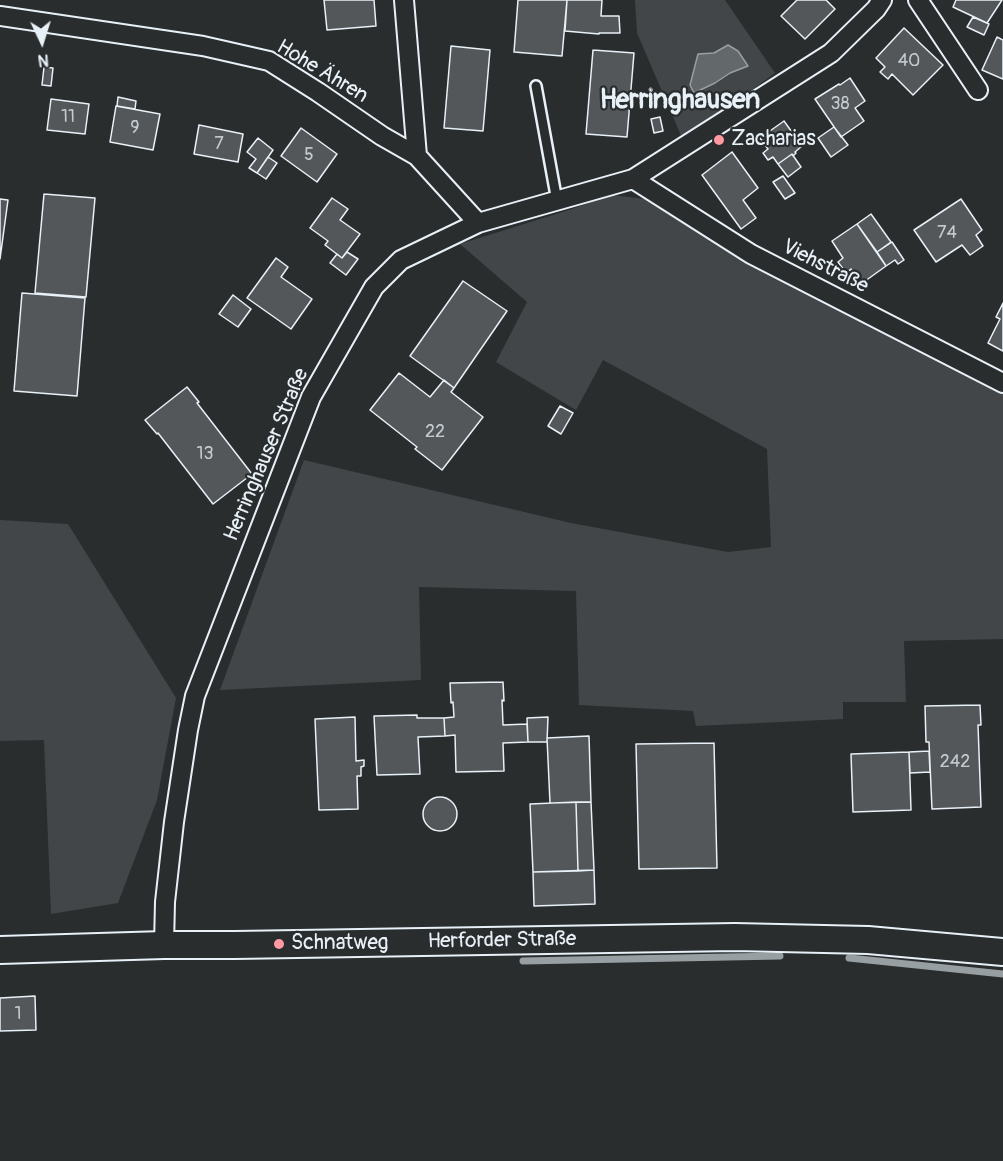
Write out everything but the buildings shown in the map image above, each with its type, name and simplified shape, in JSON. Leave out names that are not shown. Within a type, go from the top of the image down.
[{"type":"main road","name":"Herforder Straße","points":[[0,950],[164,945],[735,937],[868,940],[1003,952]]},
{"type":"street","points":[[404,0],[417,156]]},
{"type":"street","name":"Herringhauser Straße","points":[[164,945],[165,902],[174,822],[195,696],[311,397],[374,287],[401,260],[478,223],[633,179],[831,53],[876,9],[882,0]]},
{"type":"street","points":[[918,0],[978,90]]},
{"type":"street","name":"Hohe Ähren","points":[[0,16],[203,46],[269,61],[382,136],[417,156],[478,223]]},
{"type":"street","name":"Viehstraße","points":[[633,179],[751,254],[1003,383]]},
{"type":"lane","points":[[536,86],[557,201]]},
{"type":"shaded area","points":[[635,0],[725,0],[775,73],[683,140],[637,33]]},
{"type":"shaded area","points":[[728,45],[738,51],[748,66],[694,93],[690,85],[698,54],[714,53]]},
{"type":"shaded area","points":[[611,195],[655,200],[695,230],[788,284],[1003,392],[1003,639],[904,641],[906,702],[843,702],[843,719],[696,726],[693,711],[579,705],[576,591],[419,587],[421,680],[220,690],[304,460],[571,523],[728,552],[771,547],[767,449],[603,360],[576,410],[496,362],[527,302],[460,244]]},
{"type":"shaded area","points":[[0,520],[68,524],[176,698],[157,800],[118,903],[51,914],[44,740],[0,741]]},
{"type":"waterway","points":[[523,961],[780,956]]},
{"type":"waterway","points":[[849,958],[1003,974]]},
{"type":"place","name":"Zacharias","points":[[719,140]]},
{"type":"place","name":"Schnatweg","points":[[279,944]]},
{"type":"district","name":"Herringhausen","points":[[680,101]]}]
